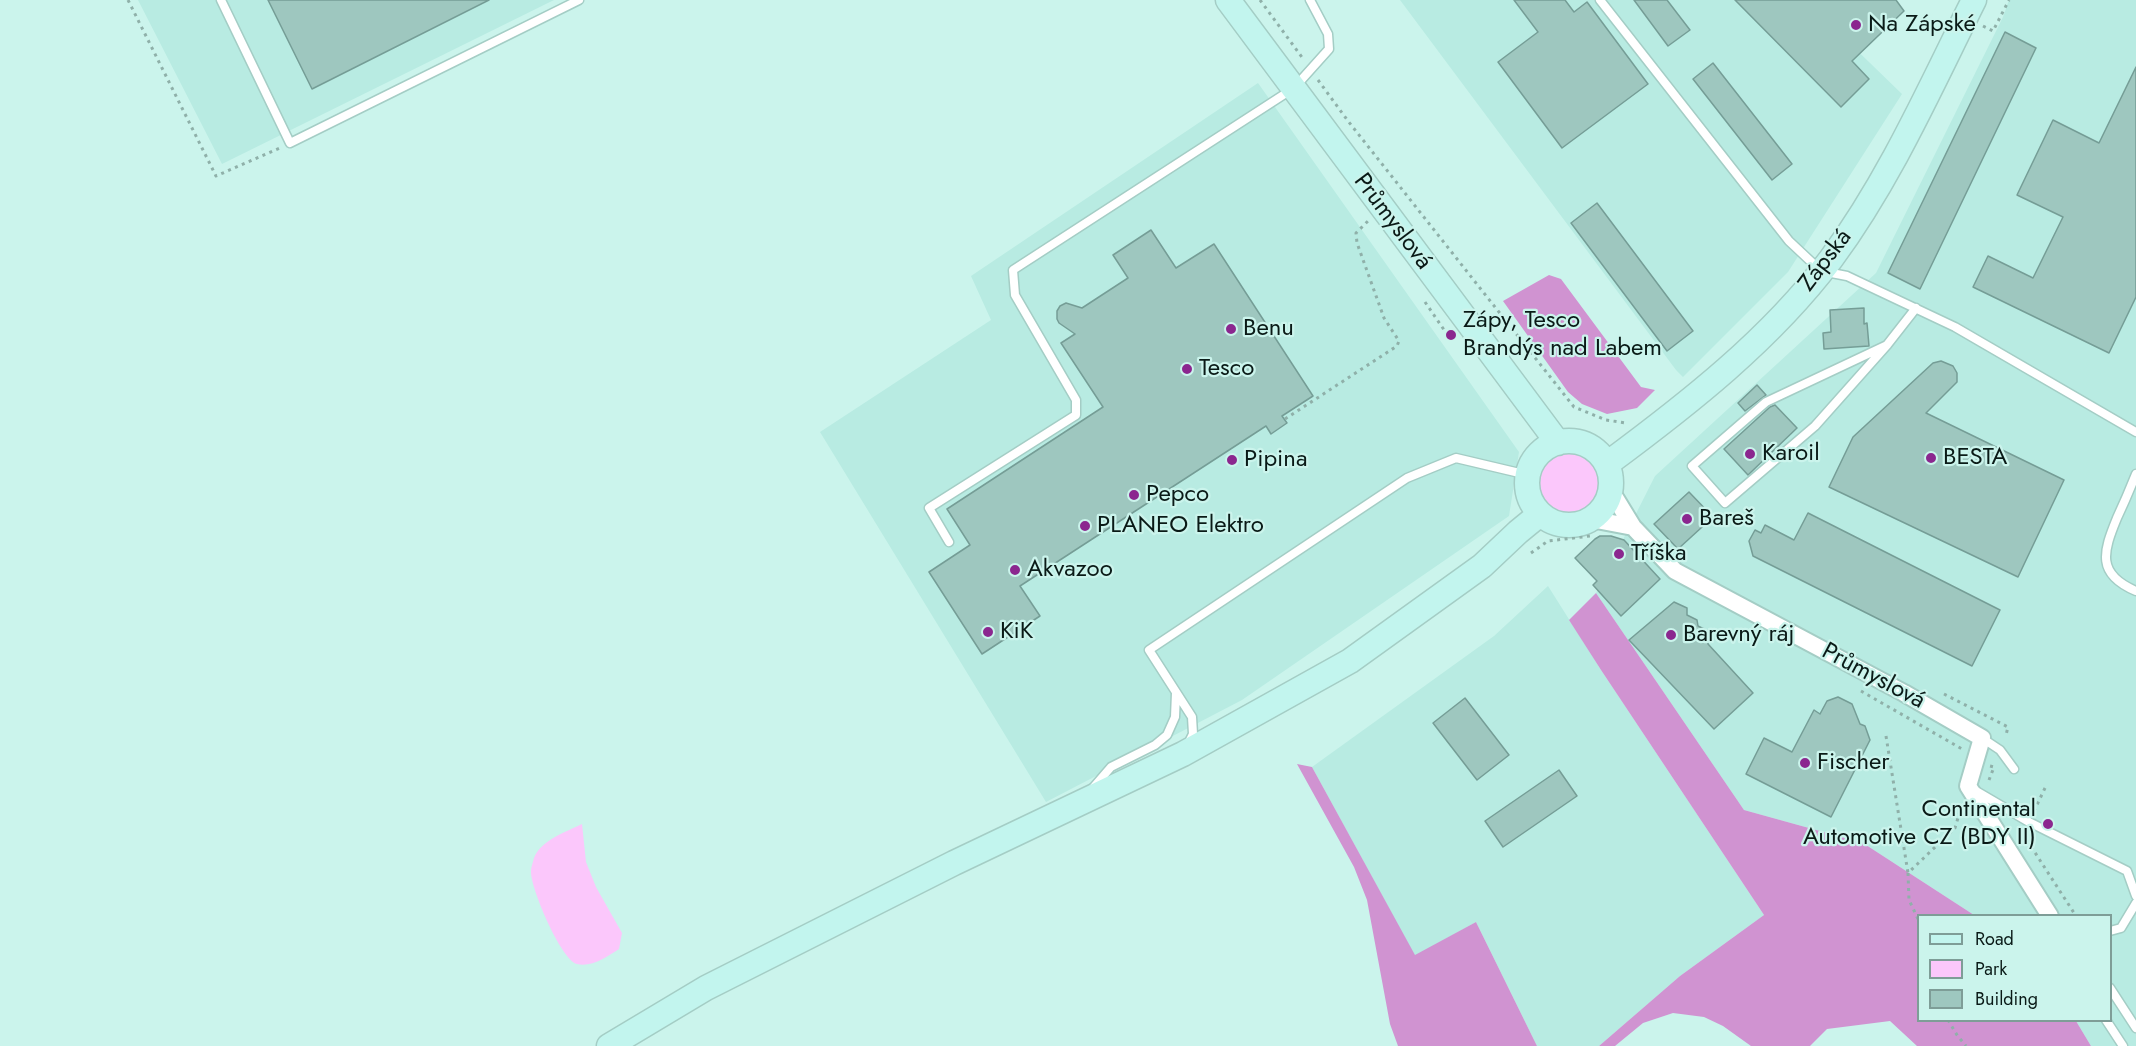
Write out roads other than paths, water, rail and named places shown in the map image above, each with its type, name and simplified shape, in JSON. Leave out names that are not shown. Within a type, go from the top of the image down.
[{"type":"main road","name":"Průmyslová","points":[[1228,0],[1558,443]]},
{"type":"main road","name":"Zápská","points":[[1607,464],[1689,402],[1724,371],[1787,309],[1821,271],[1860,215],[1897,153],[1974,0]]},
{"type":"main road","points":[[1573,441],[1587,445],[1599,453],[1607,464],[1611,477],[1611,491],[1603,509],[1591,519],[1568,526],[1553,522],[1540,514],[1530,499],[1527,487],[1528,475],[1539,454],[1546,448],[1558,443],[1573,441]]},
{"type":"main road","points":[[609,1046],[706,988],[954,863],[1183,754],[1350,661],[1482,566],[1540,514]]},
{"type":"street","name":"Průmyslová","points":[[1611,491],[1633,526],[1675,571],[1904,693],[1982,738]]},
{"type":"street","points":[[1591,519],[1633,526]]},
{"type":"street","points":[[1982,738],[1968,786],[2049,914]]},
{"type":"lane","points":[[221,0],[290,143],[579,0]]},
{"type":"lane","points":[[949,542],[929,508],[1076,415],[1077,400],[1015,295],[1013,270],[1294,88],[1329,50],[1328,34],[1311,2],[1303,0]]},
{"type":"lane","points":[[1600,0],[1789,242],[1821,271],[1847,276],[1955,327],[2136,432]]},
{"type":"lane","points":[[1887,345],[1766,402],[1692,466],[1725,503],[1815,426],[1887,345],[1916,308]]},
{"type":"lane","points":[[1183,754],[1194,734],[1192,717],[1149,650],[1407,478],[1456,458],[1528,475]]},
{"type":"lane","points":[[2136,474],[2106,543],[2105,560],[2110,572],[2121,584],[2136,591]]},
{"type":"lane","points":[[1078,805],[1111,767],[1155,745],[1167,735],[1175,717],[1176,692]]},
{"type":"lane","points":[[1982,738],[2000,750],[2014,769]]},
{"type":"lane","points":[[1968,786],[2029,822],[2127,871],[2136,896]]},
{"type":"lane","points":[[2112,930],[2121,928],[2136,903]]},
{"type":"lane","points":[[2112,991],[2136,1028]]},
{"type":"lane","points":[[2107,1022],[2122,1046]]},
{"type":"place","name":"Na Zápské","points":[[1856,25]]},
{"type":"place","name":"Benu","points":[[1231,329]]},
{"type":"place","name":"Zápy, Tesco Brandýs nad Labem","points":[[1451,335]]},
{"type":"place","name":"Tesco","points":[[1187,369]]},
{"type":"place","name":"Karoil","points":[[1750,454]]},
{"type":"place","name":"BESTA","points":[[1931,458]]},
{"type":"place","name":"Pipina","points":[[1232,460]]},
{"type":"place","name":"Pepco","points":[[1134,495]]},
{"type":"place","name":"Bareš","points":[[1687,519]]},
{"type":"place","name":"PLANEO Elektro","points":[[1085,526]]},
{"type":"place","name":"Tříška","points":[[1619,554]]},
{"type":"place","name":"Akvazoo","points":[[1015,570]]},
{"type":"place","name":"KiK","points":[[988,632]]},
{"type":"place","name":"Barevný ráj","points":[[1671,635]]},
{"type":"place","name":"Fischer","points":[[1805,763]]},
{"type":"place","name":"Continental Automotive CZ (BDY II)","points":[[2048,824]]}]
